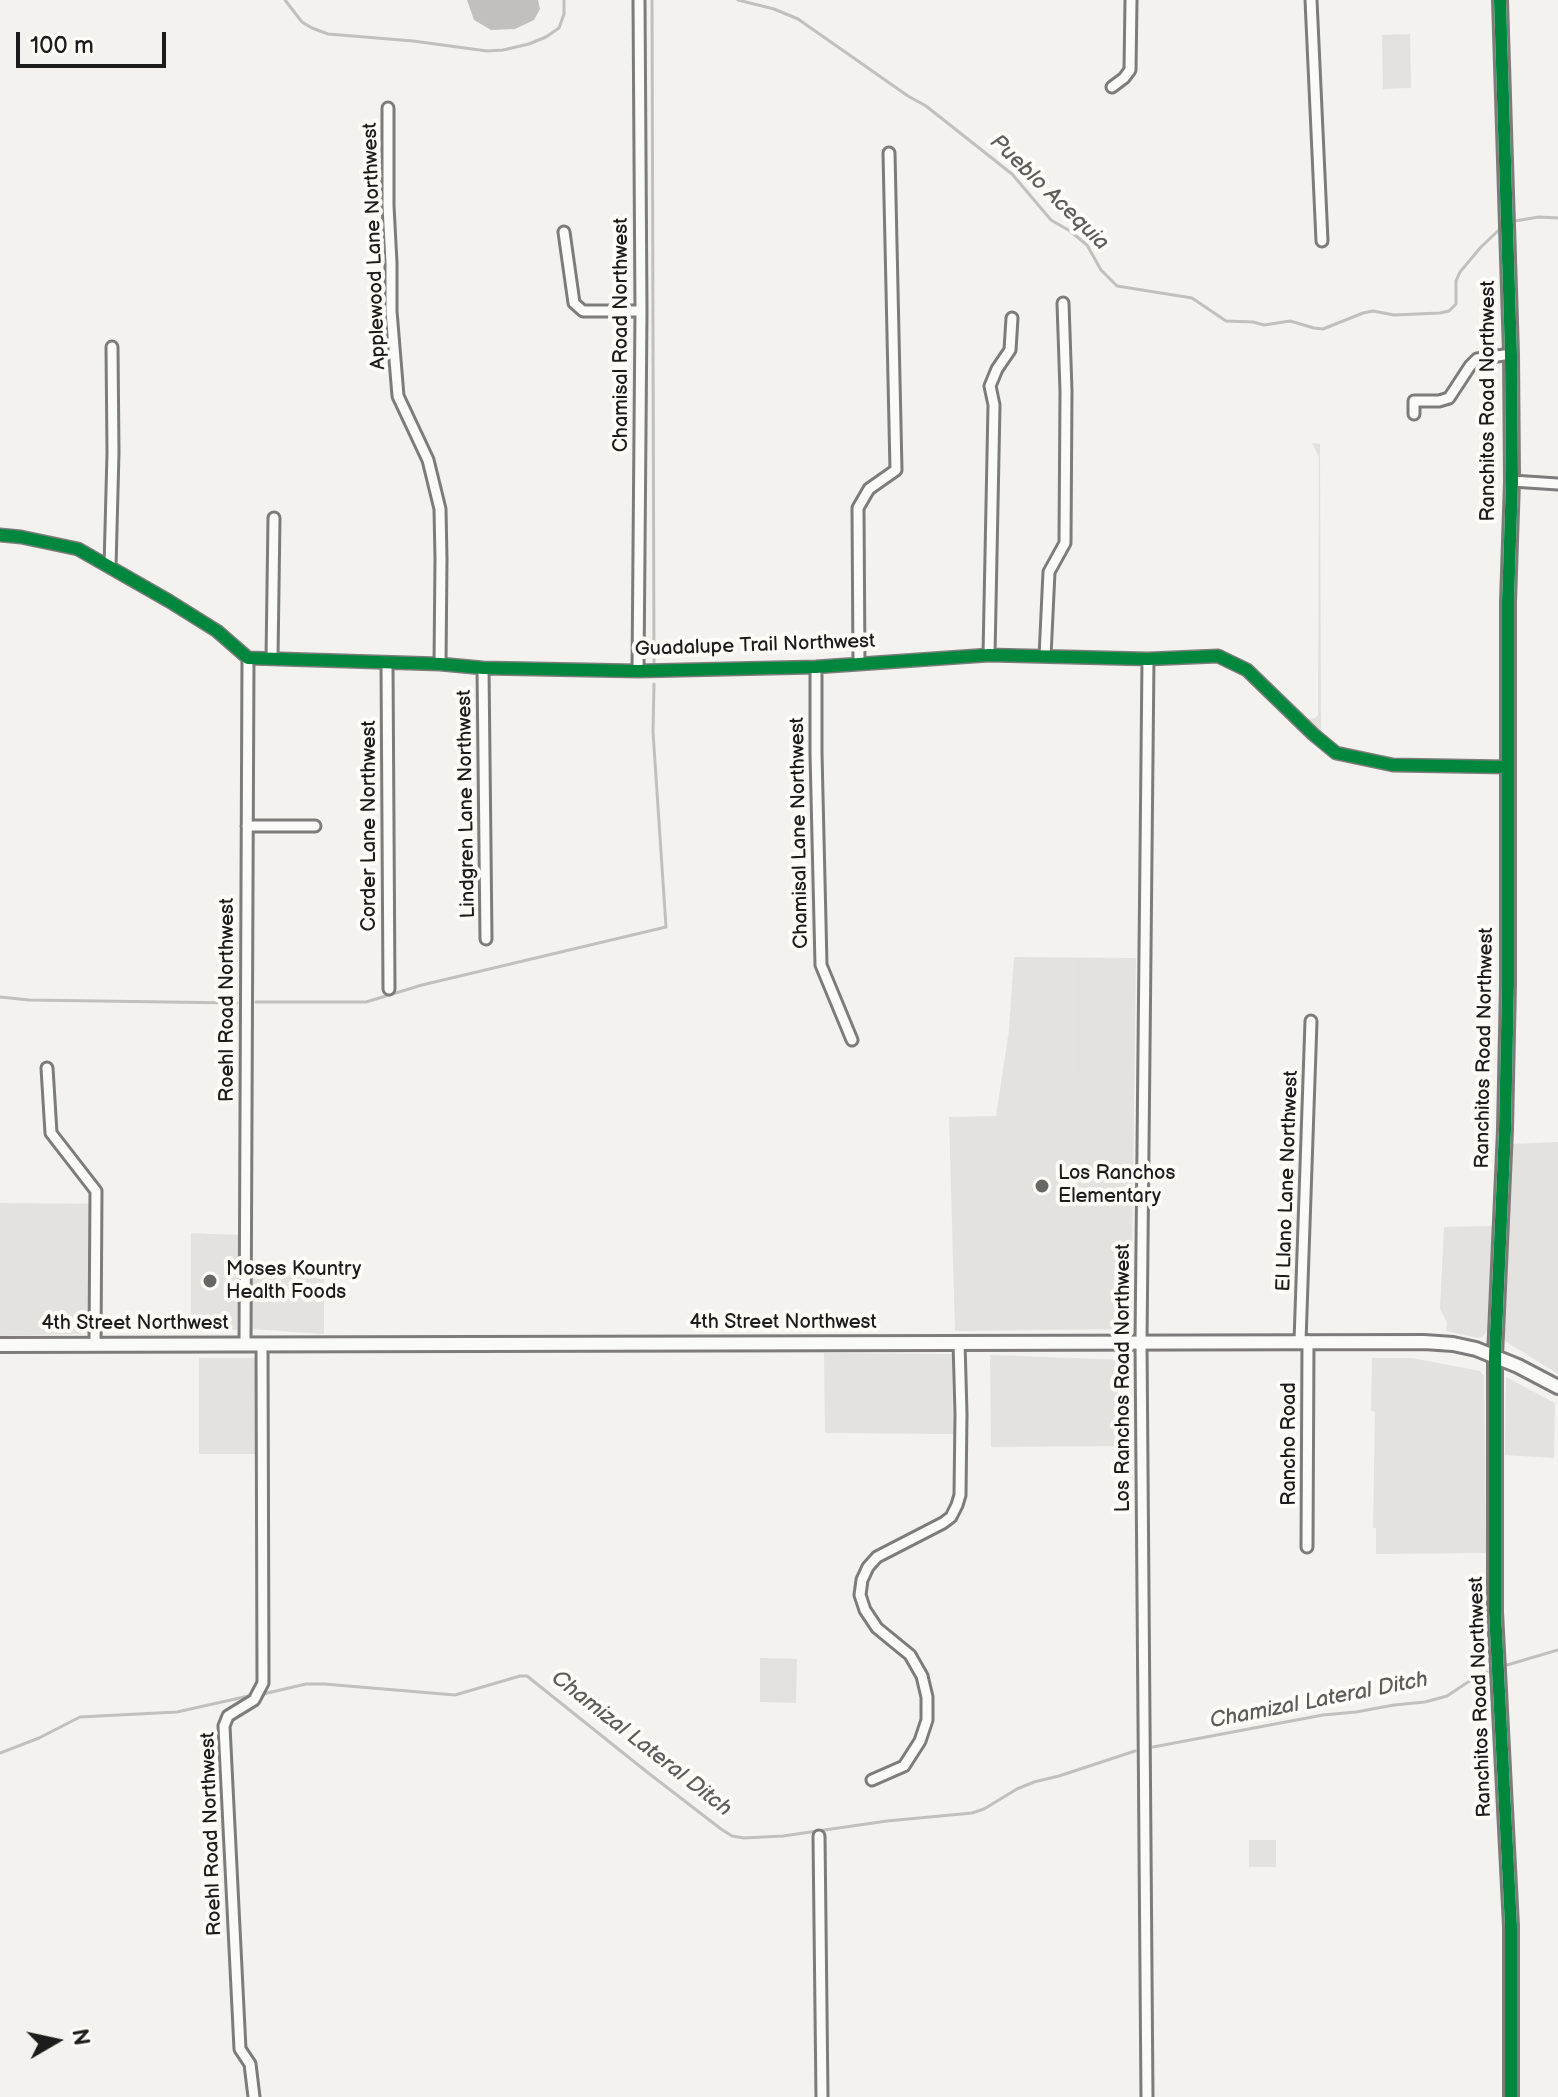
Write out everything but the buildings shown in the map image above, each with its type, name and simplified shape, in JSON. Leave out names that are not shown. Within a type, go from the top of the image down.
[{"type":"street","name":"Chamisal Road Northwest","points":[[638,671],[641,311],[639,0]]},
{"type":"street","points":[[1112,87],[1130,70],[1131,0]]},
{"type":"street","points":[[1311,0],[1322,241]]},
{"type":"street","name":"Ranchitos Road Northwest","points":[[1500,0],[1512,481],[1508,602],[1508,998],[1495,1356],[1496,1631],[1511,1926],[1511,2097]]},
{"type":"street","name":"Applewood Lane Northwest","points":[[388,108],[391,311],[398,396],[428,460],[440,509],[440,664]]},
{"type":"street","points":[[859,664],[858,508],[869,489],[896,470],[889,153]]},
{"type":"street","points":[[564,232],[574,303],[583,311],[641,311]]},
{"type":"street","points":[[1045,656],[1049,572],[1065,543],[1063,303]]},
{"type":"street","points":[[989,655],[994,405],[990,386],[1010,350],[1012,318]]},
{"type":"street","points":[[110,567],[112,347]]},
{"type":"street","points":[[1414,414],[1414,401],[1449,398],[1477,359],[1511,354]]},
{"type":"street","points":[[1512,481],[1558,484]]},
{"type":"street","points":[[272,658],[274,518]]},
{"type":"street","points":[[0,535],[78,549],[217,631],[248,658]]},
{"type":"street","name":"Guadalupe Trail Northwest","points":[[248,658],[638,671],[816,667],[989,655],[1148,659],[1218,656],[1247,670],[1336,753],[1393,765],[1507,767]]},
{"type":"street","name":"Roehl Road Northwest","points":[[245,1343],[248,658]]},
{"type":"street","name":"Los Ranchos Road Northwest","points":[[1147,2097],[1141,1342],[1148,659]]},
{"type":"street","name":"Corder Lane Northwest","points":[[387,664],[389,989]]},
{"type":"street","name":"Chamisal Lane Northwest","points":[[816,667],[821,965],[852,1040]]},
{"type":"street","name":"Lindgren Lane Northwest","points":[[483,668],[486,939]]},
{"type":"street","points":[[247,826],[315,826]]},
{"type":"street","name":"El Llano Lane Northwest","points":[[1304,1341],[1311,1021]]},
{"type":"street","points":[[47,1068],[51,1133],[96,1191],[95,1344]]},
{"type":"street","name":"Rancho Road","points":[[1304,1341],[1307,1547]]},
{"type":"street","points":[[872,1780],[904,1766],[920,1741],[927,1720],[927,1697],[922,1676],[910,1655],[877,1628],[865,1610],[860,1595],[862,1580],[877,1557],[943,1523],[951,1517],[957,1505],[960,1495],[961,1414],[959,1342]]},
{"type":"street","name":"4th Street Northwest","points":[[0,1345],[1424,1342],[1453,1344],[1495,1356],[1558,1387]]},
{"type":"street","name":"Roehl Road Northwest","points":[[254,2097],[250,2064],[240,2049],[224,1726],[228,1716],[254,1700],[263,1683],[262,1344]]},
{"type":"street","points":[[819,1836],[822,2097]]},
{"type":"shaded area","points":[[467,0],[538,0],[540,9],[534,20],[515,29],[491,30],[474,20]]},
{"type":"shaded area","points":[[1410,34],[1411,88],[1383,89],[1382,35]]},
{"type":"shaded area","points":[[1312,443],[1320,444],[1321,736],[1306,722],[1318,715],[1319,457]]},
{"type":"shaded area","name":"Los Ranchos Elementary","points":[[1014,957],[1136,958],[1131,1329],[955,1331],[949,1117],[996,1116],[1009,1030]]},
{"type":"shaded area","points":[[1075,959],[1113,959],[1111,1073],[1074,1073]]},
{"type":"shaded area","points":[[1558,1142],[1558,1374],[1505,1341],[1502,1335],[1511,1144]]},
{"type":"shaded area","points":[[0,1203],[102,1204],[102,1333],[0,1336]]},
{"type":"shaded area","points":[[1493,1226],[1487,1331],[1478,1338],[1446,1331],[1447,1322],[1440,1309],[1444,1227]]},
{"type":"shaded area","points":[[191,1233],[240,1235],[237,1330],[191,1331]]},
{"type":"shaded area","points":[[254,1265],[324,1266],[324,1334],[253,1329]]},
{"type":"shaded area","points":[[824,1353],[952,1354],[953,1434],[825,1433]]},
{"type":"shaded area","points":[[990,1355],[1127,1360],[1129,1446],[991,1447]]},
{"type":"shaded area","points":[[199,1358],[257,1358],[257,1454],[199,1454]]},
{"type":"shaded area","points":[[1372,1358],[1412,1358],[1480,1371],[1484,1376],[1486,1553],[1376,1554],[1376,1528],[1373,1528],[1375,1412],[1371,1411]]},
{"type":"shaded area","points":[[1506,1377],[1555,1403],[1554,1458],[1505,1455]]},
{"type":"shaded area","points":[[760,1658],[797,1659],[796,1703],[760,1702]]},
{"type":"shaded area","points":[[1249,1840],[1276,1840],[1276,1867],[1249,1867]]},
{"type":"waterway","points":[[285,0],[302,22],[328,34],[487,51],[529,44],[546,37],[559,28],[564,14],[564,0]]},
{"type":"waterway","points":[[652,0],[654,662]]},
{"type":"waterway","name":"Pueblo Acequia","points":[[738,0],[798,19],[926,106],[1012,174],[1051,220],[1087,245],[1101,270],[1117,286],[1192,298],[1226,321],[1264,325],[1290,321],[1323,329],[1373,311],[1394,315],[1449,311],[1456,304],[1456,281],[1460,272],[1500,229]]},
{"type":"waterway","name":"Pueblo Acequia","points":[[1515,221],[1558,218]]},
{"type":"waterway","points":[[256,1002],[366,1002],[422,985],[666,927],[653,732],[654,684]]},
{"type":"waterway","points":[[0,997],[237,1003]]},
{"type":"waterway","name":"Chamizal Lateral Ditch","points":[[1507,1665],[1558,1650]]},
{"type":"waterway","name":"Chamizal Lateral Ditch","points":[[1153,1747],[1323,1715],[1425,1702],[1447,1696],[1487,1672]]},
{"type":"waterway","name":"Chamizal Lateral Ditch","points":[[263,1694],[306,1684],[324,1684],[455,1695],[527,1676],[721,1829],[732,1836],[744,1838],[972,1813],[1034,1782],[1135,1751]]},
{"type":"waterway","name":"Chamizal Lateral Ditch","points":[[0,1753],[80,1717],[177,1712],[253,1695]]},
{"type":"cycle path","points":[[1500,0],[1512,481],[1508,602],[1508,984],[1495,1356],[1495,1612],[1511,1926],[1511,2097]]},
{"type":"cycle path","points":[[0,535],[78,549],[217,631],[248,658],[638,671],[816,667],[989,655],[1148,659],[1218,656],[1247,670],[1336,753],[1393,765],[1507,767]]},
{"type":"place","name":"Los Ranchos Elementary","points":[[1042,1186]]},
{"type":"place","name":"Moses Kountry Health Foods","points":[[210,1281]]}]
